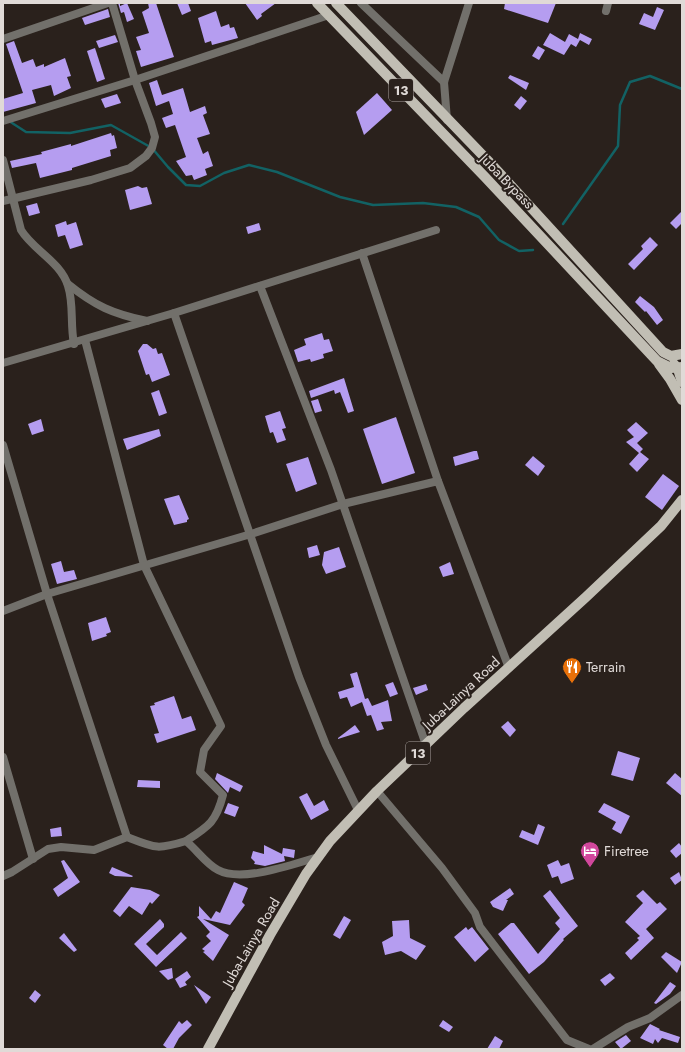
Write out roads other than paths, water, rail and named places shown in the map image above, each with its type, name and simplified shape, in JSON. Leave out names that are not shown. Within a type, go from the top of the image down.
[{"type":"main road","name":"Juba Bypass","points":[[317,3],[485,177],[657,361],[665,366],[680,368]]},
{"type":"main road","name":"Juba Bypass","points":[[336,3],[447,120],[494,167],[663,352]]},
{"type":"main road","points":[[663,352],[671,356],[682,354]]},
{"type":"main road","points":[[663,352],[680,368],[682,382]]},
{"type":"main road","points":[[657,361],[670,379],[682,400]]},
{"type":"main road","name":"Juba-Lainya Road","points":[[208,1049],[270,935],[318,857],[358,810],[464,708],[656,531],[682,500]]},
{"type":"street","points":[[3,39],[108,3]]},
{"type":"street","points":[[3,201],[60,188],[130,168],[146,156],[152,148],[154,137],[112,3]]},
{"type":"street","points":[[361,3],[444,82]]},
{"type":"street","points":[[447,120],[444,82],[469,3]]},
{"type":"street","points":[[3,121],[135,80],[329,16]]},
{"type":"street","points":[[3,160],[18,221],[26,238],[58,269],[68,284],[84,297],[119,315],[148,321]]},
{"type":"street","points":[[3,363],[74,344],[436,230]]},
{"type":"street","points":[[362,253],[438,480],[509,668]]},
{"type":"street","points":[[68,284],[71,299],[71,330],[74,344]]},
{"type":"street","points":[[260,286],[343,504],[426,745]]},
{"type":"street","points":[[174,313],[251,534],[298,677],[326,745],[358,810]]},
{"type":"street","points":[[3,876],[48,849],[62,847],[94,850],[128,837],[154,848],[170,846],[186,841],[208,827],[220,806],[223,795],[200,772],[204,750],[221,726],[144,565],[85,340]]},
{"type":"street","points":[[3,445],[47,594],[128,837]]},
{"type":"street","points":[[3,611],[47,594],[251,534],[343,504],[438,480]]},
{"type":"street","points":[[3,758],[33,859]]},
{"type":"street","points":[[377,791],[442,868],[475,913],[480,927],[567,1040],[589,1049]]},
{"type":"street","points":[[186,841],[219,871],[237,874],[270,871],[318,857]]},
{"type":"street","points":[[593,1049],[628,1027],[650,1018],[682,995]]},
{"type":"waterway","points":[[563,224],[618,146],[620,105],[630,82],[650,76],[682,89]]},
{"type":"waterway","points":[[9,121],[26,132],[70,133],[111,125],[152,148],[186,185],[200,186],[224,173],[249,165],[277,172],[340,197],[373,205],[423,203],[456,207],[479,217],[499,240],[519,251],[533,250]]},
{"type":"place","name":"Terrain","points":[[572,684]]},
{"type":"place","name":"Firetree","points":[[590,868]]}]
